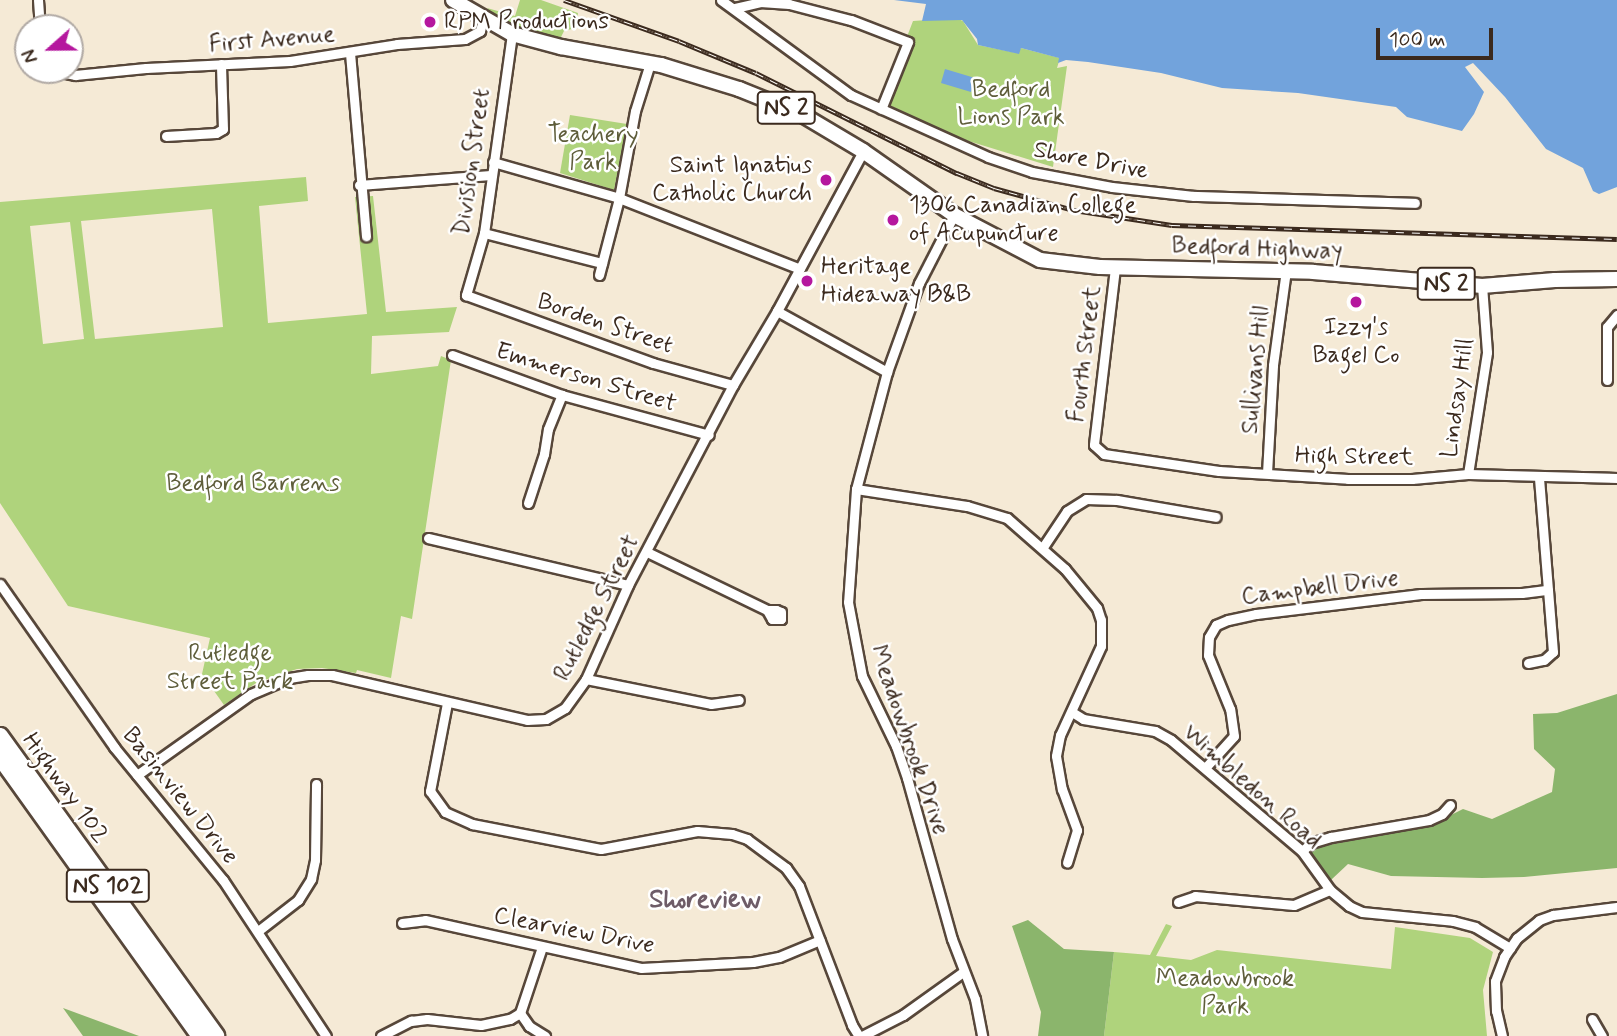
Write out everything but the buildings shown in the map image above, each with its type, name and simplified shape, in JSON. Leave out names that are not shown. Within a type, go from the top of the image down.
[{"type":"highway","name":"Highway 102","points":[[0,736],[216,1036]]},
{"type":"highway","name":"Highway 102","points":[[0,757],[200,1036]]},
{"type":"main road","name":"Bedford Highway","points":[[453,0],[512,34],[561,47],[650,63],[718,82],[801,114],[863,150],[954,215],[994,239],[1040,260],[1115,268],[1286,270],[1482,286],[1555,280],[1617,279]]},
{"type":"street","name":"Shore Drive","points":[[721,0],[851,95],[988,157],[1032,172],[1112,187],[1194,196],[1415,203]]},
{"type":"street","points":[[735,8],[760,2],[789,4],[851,20],[908,42],[881,109]]},
{"type":"street","name":"First Avenue","points":[[84,74],[290,61],[397,44],[465,39],[480,31],[483,19]]},
{"type":"street","name":"Division Street","points":[[466,295],[484,233],[512,34]]},
{"type":"street","points":[[350,52],[359,185],[366,236]]},
{"type":"street","points":[[599,275],[619,198],[635,111],[650,63]]},
{"type":"street","points":[[166,136],[216,133],[223,129],[221,64]]},
{"type":"street","name":"Rutledge Street","points":[[137,775],[251,694],[289,678],[332,675],[527,720],[546,719],[565,708],[586,679],[628,585],[733,385],[777,311],[863,150]]},
{"type":"street","points":[[493,162],[619,198],[800,269]]},
{"type":"street","points":[[359,185],[491,175]]},
{"type":"street","name":"Meadowbrook Drive","points":[[954,215],[919,283],[887,372],[856,489],[848,602],[862,676],[896,746],[907,778],[963,972],[975,999],[982,1036]]},
{"type":"street","points":[[484,233],[602,263]]},
{"type":"street","name":"Fourth Street","points":[[1094,445],[1115,268]]},
{"type":"street","name":"Sullivans Hill","points":[[1267,473],[1273,365],[1286,270]]},
{"type":"street","name":"Lindsay Hill","points":[[1468,474],[1487,352],[1482,286]]},
{"type":"street","name":"Borden Street","points":[[466,295],[653,363],[733,385]]},
{"type":"street","points":[[777,311],[887,372]]},
{"type":"street","points":[[1607,380],[1607,327],[1617,315]]},
{"type":"street","name":"Emmerson Street","points":[[452,355],[562,395],[709,435]]},
{"type":"street","points":[[528,503],[544,454],[548,429],[562,395]]},
{"type":"street","name":"High Street","points":[[1094,445],[1104,454],[1158,463],[1348,480],[1412,479],[1468,474],[1617,478]]},
{"type":"street","points":[[1528,663],[1544,660],[1553,652],[1539,477]]},
{"type":"street","points":[[856,489],[990,511],[1007,518],[1043,547],[1087,593],[1101,620],[1102,633],[1097,658],[1060,735],[1056,756],[1062,789],[1077,830],[1067,863]]},
{"type":"street","points":[[1043,547],[1066,511],[1086,499],[1117,500],[1216,517]]},
{"type":"street","points":[[428,538],[628,585]]},
{"type":"street","points":[[647,552],[767,610]]},
{"type":"street","name":"Basinview Drive","points":[[0,584],[70,688],[223,880],[326,1036]]},
{"type":"street","name":"Campbell Drive","points":[[1205,768],[1234,736],[1230,709],[1208,655],[1209,637],[1216,625],[1256,614],[1422,594],[1522,593],[1548,590]]},
{"type":"street","points":[[586,679],[711,704],[739,700]]},
{"type":"street","points":[[447,703],[430,791],[436,804],[445,812],[472,824],[581,847],[618,848],[697,831],[716,831],[747,839],[786,869],[799,886],[852,1025],[861,1036],[903,1015],[963,972]]},
{"type":"street","name":"Wimbledon Road","points":[[1072,712],[1083,719],[1155,732],[1177,744],[1302,851],[1330,890],[1362,912],[1452,921],[1475,928],[1510,948]]},
{"type":"street","points":[[258,931],[298,900],[311,879],[315,860],[316,784]]},
{"type":"street","points":[[1302,851],[1311,843],[1331,837],[1429,820],[1443,814],[1450,805]]},
{"type":"street","points":[[1178,902],[1195,896],[1294,905],[1330,890]]},
{"type":"street","points":[[1502,1036],[1494,997],[1495,981],[1510,948],[1525,930],[1546,918],[1565,912],[1617,907]]},
{"type":"street","name":"Clearview Drive","points":[[402,923],[425,920],[641,968],[753,962],[779,957],[820,940]]},
{"type":"street","points":[[381,1036],[411,1021],[427,1018],[494,1024],[520,1013],[542,947]]},
{"type":"street","points":[[520,1013],[529,1026],[545,1036]]},
{"type":"street","points":[[1592,1019],[1602,1036]]},
{"type":"green space","points":[[520,0],[541,0],[578,13],[576,28],[564,31],[558,43],[501,25],[487,8],[515,16]]},
{"type":"green space","name":"Bedford Lions Park","points":[[956,18],[963,21],[978,45],[1017,53],[1021,48],[1060,58],[1057,68],[1067,66],[1053,167],[962,139],[882,102],[913,21]]},
{"type":"green space","name":"Teachery Park","points":[[570,115],[627,124],[614,190],[560,173]]},
{"type":"green space","name":"Bedford Barrens","points":[[306,177],[308,201],[259,206],[268,323],[367,314],[355,197],[373,196],[386,312],[457,307],[449,332],[372,336],[371,374],[438,366],[441,356],[451,360],[412,619],[401,616],[391,678],[357,670],[356,673],[322,668],[297,669],[256,683],[224,705],[202,674],[210,638],[68,606],[0,503],[0,202]],"holes":[[[212,209],[223,327],[95,339],[81,221]],[[70,222],[84,339],[43,344],[30,226]]]},
{"type":"green space","points":[[1617,694],[1617,868],[1524,877],[1482,878],[1391,876],[1348,864],[1331,880],[1307,849],[1429,826],[1463,809],[1492,819],[1552,792],[1555,769],[1534,749],[1533,714],[1557,713]]},
{"type":"green space","points":[[1028,920],[1064,949],[1114,952],[1104,1036],[1038,1036],[1041,1012],[1012,926]]},
{"type":"green space","name":"Meadowbrook Park","points":[[1166,924],[1172,926],[1156,956],[1191,960],[1217,950],[1391,969],[1395,927],[1470,938],[1493,952],[1483,990],[1487,1036],[1104,1036],[1114,952],[1150,955]]},
{"type":"green space","points":[[63,1008],[139,1036],[83,1036]]},
{"type":"water","points":[[894,0],[1617,0],[1617,187],[1599,194],[1593,191],[1583,168],[1546,149],[1505,97],[1473,63],[1465,67],[1484,92],[1462,131],[1407,117],[1396,107],[1298,93],[1222,88],[1161,73],[1088,62],[1066,60],[1058,63],[1059,58],[1021,48],[1019,54],[978,45],[977,39],[962,20],[922,21],[926,4]]},
{"type":"water","points":[[945,69],[975,78],[971,92],[941,83]]},
{"type":"railway","points":[[564,0],[679,41],[756,73],[957,173],[994,188],[1074,210],[1172,225],[1617,239]]},
{"type":"place","name":"RPM Productions","points":[[430,22]]},
{"type":"place","name":"Saint Ignatius Catholic Church","points":[[826,180]]},
{"type":"place","name":"1306 Canadian College of Acupuncture","points":[[893,220]]},
{"type":"place","name":"Heritage Hideaway B&B","points":[[807,281]]},
{"type":"place","name":"Izzy's Bagel Co","points":[[1356,302]]},
{"type":"district","name":"Shoreview","points":[[705,901]]},
{"type":"park label","name":"Rutledge Street Park","points":[[230,668]]}]
